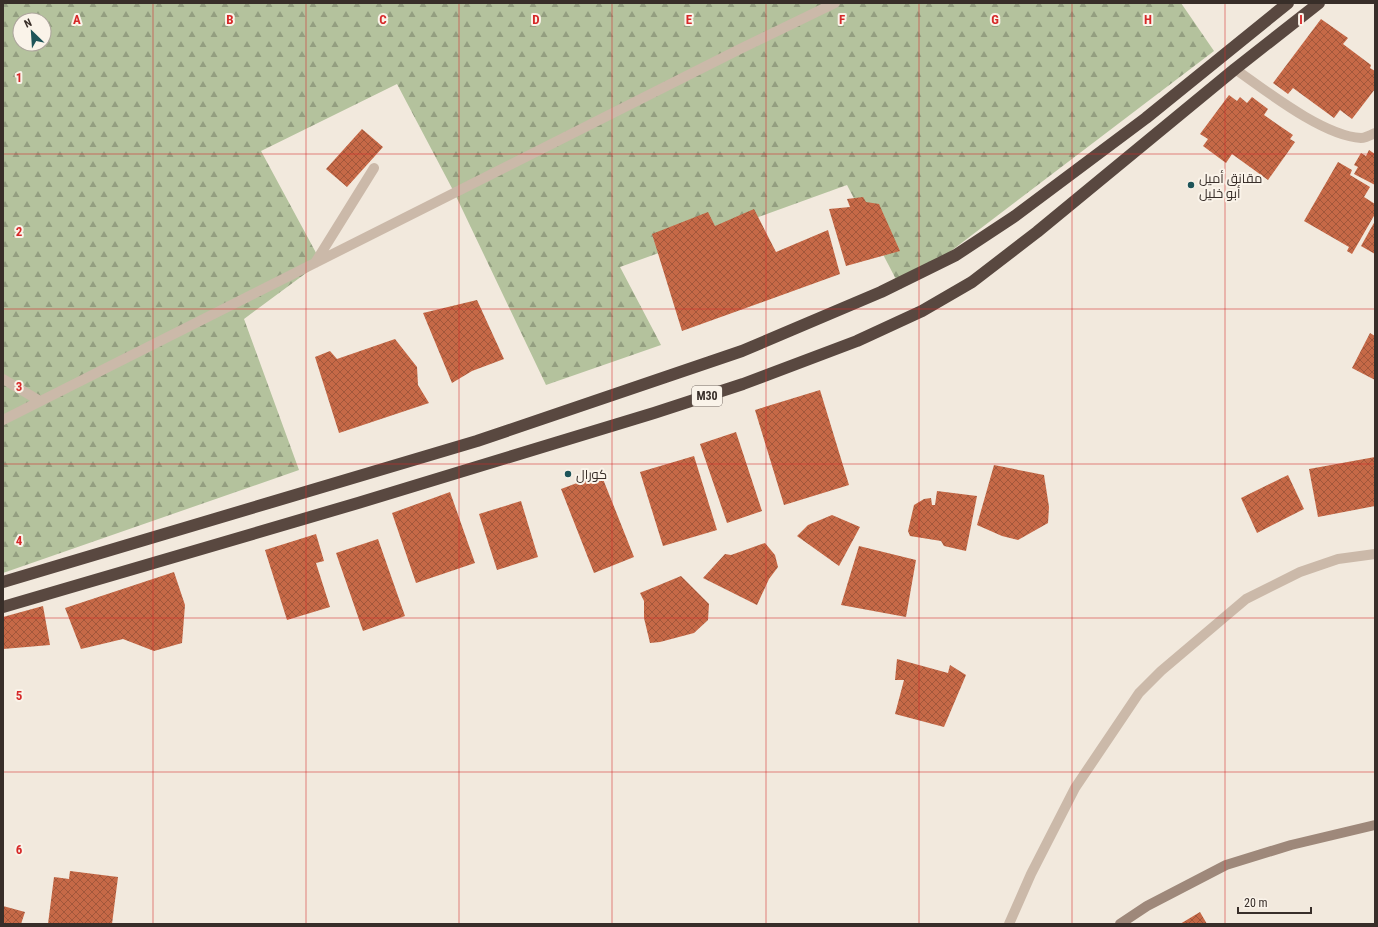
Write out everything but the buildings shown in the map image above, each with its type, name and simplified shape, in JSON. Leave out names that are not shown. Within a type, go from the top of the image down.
[{"type":"highway","name":"M30","points":[[3,582],[485,438],[742,351],[881,292],[956,255],[1015,216],[1146,118],[1288,3]]},
{"type":"highway","name":"M30","points":[[3,607],[358,503],[654,413],[744,384],[857,341],[922,311],[972,282],[1037,232],[1319,3]]},
{"type":"main road","points":[[1120,924],[1147,906],[1226,865],[1291,845],[1375,825]]},
{"type":"street","points":[[3,420],[314,265],[740,49],[835,3]]},
{"type":"street","points":[[1236,69],[1288,107],[1328,128],[1362,138],[1375,134]]},
{"type":"street","points":[[314,265],[374,168]]},
{"type":"street","points":[[3,379],[40,401]]},
{"type":"street","points":[[1009,924],[1031,874],[1075,788],[1145,688],[1161,671],[1246,599],[1300,572],[1338,559],[1375,554]]},
{"type":"green space","points":[[3,3],[1181,3],[1214,51],[901,289],[847,185],[620,267],[661,345],[546,385],[454,192],[397,84],[261,151],[321,262],[244,319],[299,470],[3,573]]},
{"type":"place","name":"مقانق أميل أبو خليل","points":[[1191,185]]},
{"type":"place","name":"كورال","points":[[568,474]]}]
